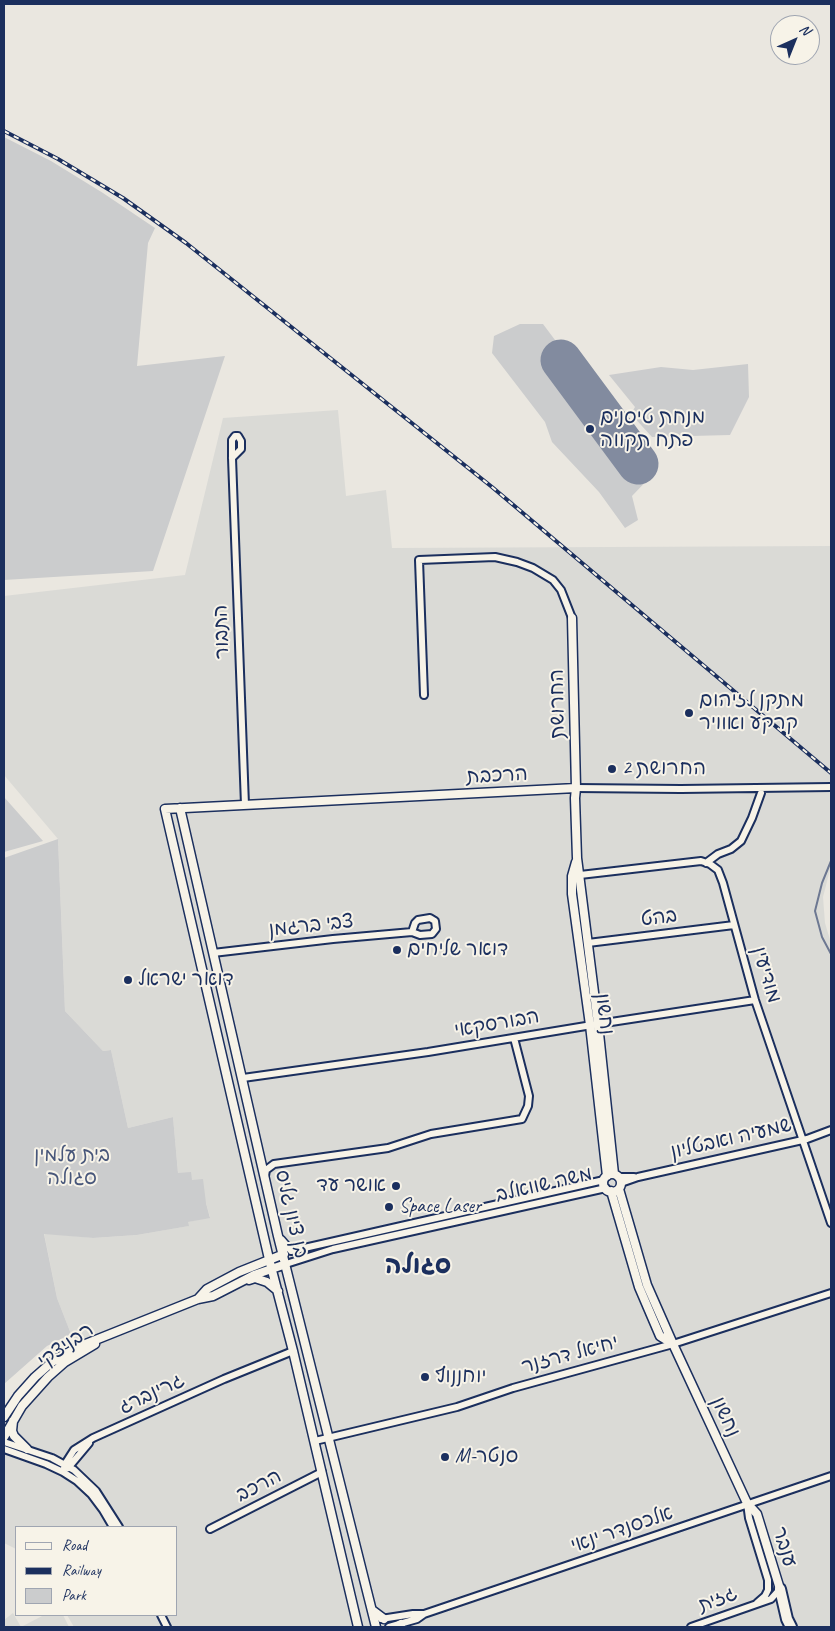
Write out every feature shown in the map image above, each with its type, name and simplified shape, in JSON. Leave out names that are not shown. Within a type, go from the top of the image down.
[{"type":"highway","points":[[780,1589],[787,1619],[791,1627]]},
{"type":"street","name":"התבור","points":[[232,458],[245,805]]},
{"type":"street","points":[[424,695],[419,560],[495,557],[525,565],[553,580],[561,590],[572,618]]},
{"type":"street","name":"החרושת","points":[[572,618],[576,788]]},
{"type":"street","name":"הרכבת","points":[[165,809],[576,788],[831,787]]},
{"type":"street","name":"נחשון","points":[[576,788],[574,798],[577,858],[588,943],[594,1025]]},
{"type":"street","points":[[580,876],[701,861],[706,863],[718,854],[731,849],[740,841],[752,818],[761,792]]},
{"type":"street","name":"בן ציון גליס","points":[[180,808],[278,1236],[375,1624]]},
{"type":"street","name":"בן ציון גליס","points":[[165,809],[269,1259],[294,1350],[359,1627]]},
{"type":"street","name":"נחשון","points":[[577,858],[571,885],[594,1025],[613,1182],[639,1287],[660,1336],[673,1344],[747,1504]]},
{"type":"street","name":"מודיעין","points":[[706,863],[718,870],[723,883],[755,1000],[831,1223]]},
{"type":"street","name":"בהט","points":[[588,943],[734,926]]},
{"type":"street","name":"צבי ברגמן","points":[[213,953],[412,932]]},
{"type":"street","name":"הבורסקאי","points":[[243,1078],[428,1052],[755,1000]]},
{"type":"street","points":[[265,1176],[266,1170],[274,1164],[388,1148],[431,1134],[522,1119],[528,1106],[528,1096],[514,1038]]},
{"type":"street","name":"שמעיה ואבטליון","points":[[613,1182],[802,1140],[831,1130]]},
{"type":"street","name":"משה שוואלב","points":[[284,1254],[295,1250],[613,1182]]},
{"type":"street","name":"משה שוואלב","points":[[286,1264],[333,1249],[613,1182]]},
{"type":"street","points":[[278,1236],[287,1247],[295,1250]]},
{"type":"street","name":"רבניצקי","points":[[198,1299],[208,1289],[239,1272],[284,1254]]},
{"type":"street","name":"רבניצקי","points":[[4,1417],[26,1386],[52,1362],[78,1347],[198,1299],[213,1296],[242,1281],[286,1264]]},
{"type":"street","points":[[242,1281],[255,1278],[267,1282],[278,1291]]},
{"type":"street","name":"יחיאל דרזנר","points":[[315,1441],[457,1407],[513,1388],[673,1344],[831,1293]]},
{"type":"street","name":"רבניצקי","points":[[4,1437],[13,1419],[29,1398],[56,1369],[114,1333]]},
{"type":"street","name":"גרינברג","points":[[63,1472],[74,1450],[93,1438],[224,1379],[294,1350]]},
{"type":"street","points":[[13,1419],[14,1436],[27,1449]]},
{"type":"street","points":[[4,1442],[67,1465],[96,1491],[118,1526]]},
{"type":"street","points":[[4,1450],[46,1464],[77,1481],[91,1494],[111,1526]]},
{"type":"street","name":"הרכב","points":[[210,1529],[322,1472]]},
{"type":"street","name":"אלכסנדר ינאי","points":[[389,1627],[831,1476]]},
{"type":"street","name":"ענבר","points":[[747,1504],[757,1514],[780,1589],[771,1598],[757,1602]]},
{"type":"street","name":"ענבר","points":[[747,1504],[749,1518],[768,1580],[768,1590],[765,1596],[757,1602]]},
{"type":"street","name":"גזית","points":[[691,1627],[757,1602]]},
{"type":"street","points":[[371,1608],[384,1619]]},
{"type":"street","name":"אלכסנדר ינאי","points":[[375,1624],[384,1619],[424,1614]]},
{"type":"street","points":[[359,1627],[375,1624]]},
{"type":"shaded area","points":[[338,410],[346,496],[386,490],[392,548],[831,546],[831,866],[823,897],[825,923],[831,943],[831,1627],[74,1627],[68,1616],[178,1616],[178,1526],[15,1526],[15,1548],[4,1543],[4,1456],[17,1422],[29,1402],[48,1379],[82,1355],[71,1334],[57,1298],[44,1233],[93,1238],[137,1235],[188,1226],[187,1222],[210,1217],[206,1203],[191,1180],[191,1173],[178,1173],[173,1117],[128,1128],[111,1050],[103,1051],[65,1011],[58,839],[4,775],[4,596],[185,575],[223,418]]},
{"type":"shaded area","points":[[13,1613],[21,1627],[4,1627],[4,1620]]},
{"type":"shaded area","points":[[42,1616],[64,1616],[69,1627],[21,1627]]},
{"type":"green space","points":[[4,137],[51,161],[155,228],[148,243],[137,366],[225,356],[153,571],[4,580]]},
{"type":"green space","name":"מנחת טיסנים פתח תקווה","points":[[520,324],[543,324],[558,344],[572,348],[604,393],[613,396],[622,415],[650,450],[657,470],[632,496],[638,520],[625,528],[599,492],[552,442],[545,422],[492,353],[494,336]]},
{"type":"green space","points":[[748,364],[749,397],[730,435],[652,437],[631,414],[635,407],[609,375],[661,367],[693,370]]},
{"type":"green space","points":[[4,797],[43,841],[4,852]]},
{"type":"green space","name":"בית עלמין סגולה","points":[[58,839],[65,1011],[103,1051],[111,1050],[128,1128],[173,1117],[178,1173],[191,1172],[192,1180],[203,1179],[210,1218],[188,1222],[189,1226],[137,1235],[93,1238],[44,1234],[57,1298],[71,1334],[47,1346],[4,1384],[4,858]]},
{"type":"waterway","points":[[831,861],[822,883],[815,911],[822,937],[831,954]]},
{"type":"runway","points":[[561,360],[638,464]]},
{"type":"railway","points":[[4,131],[58,159],[123,198],[186,243],[492,487],[831,773]]},
{"type":"place","name":"מנחת טיסנים פתח תקווה","points":[[590,429]]},
{"type":"place","name":"מתקן לזיהום קרקע ואוויר","points":[[689,713]]},
{"type":"place","name":"החרושת 2","points":[[612,769]]},
{"type":"place","name":"דואר שליחים","points":[[397,950]]},
{"type":"place","name":"דואר ישראל","points":[[128,980]]},
{"type":"place","name":"אושר עד","points":[[396,1186]]},
{"type":"place","name":"Space Laser","points":[[389,1207]]},
{"type":"place","name":"יוחננוף","points":[[425,1377]]},
{"type":"place","name":"M-סנטר","points":[[445,1457]]},
{"type":"district","name":"סגולה","points":[[418,1266]]}]
